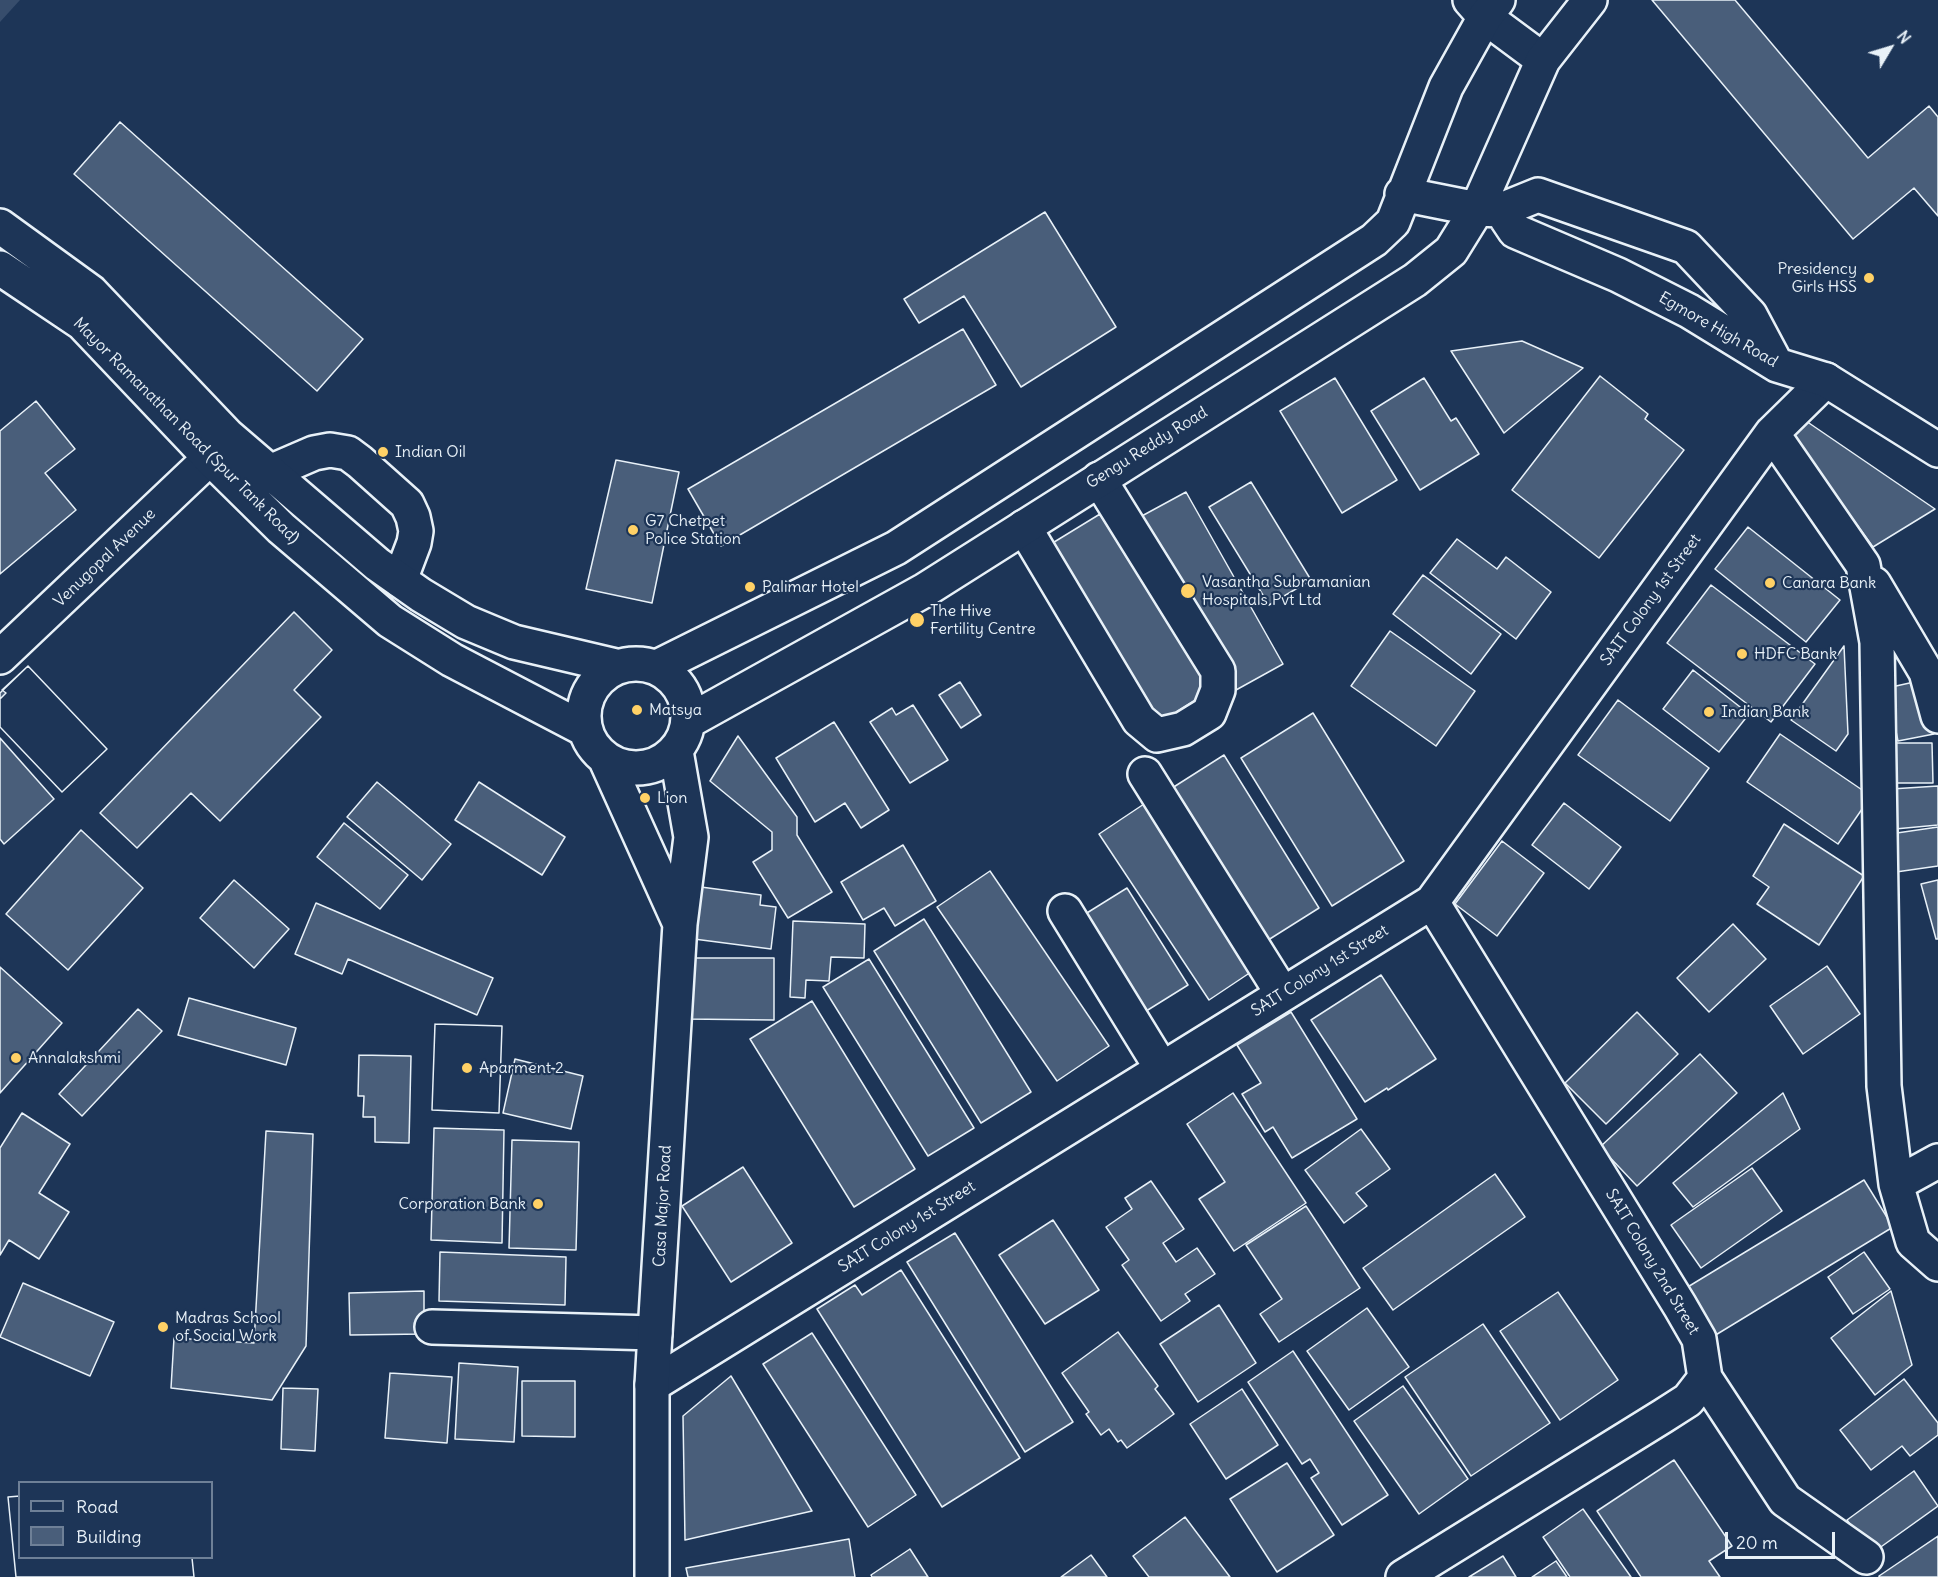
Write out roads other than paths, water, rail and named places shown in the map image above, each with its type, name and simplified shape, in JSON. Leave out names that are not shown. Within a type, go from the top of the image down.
[{"type":"main road","points":[[1489,209],[1543,60],[1590,0]]},
{"type":"main road","points":[[657,667],[896,548],[1374,240],[1393,222],[1402,194],[1446,87],[1484,6],[1543,60]]},
{"type":"main road","points":[[1402,194],[1489,209],[1538,195],[1686,247],[1750,315],[1777,365]]},
{"type":"main road","name":"Egmore High Road","points":[[1489,209],[1515,231],[1618,275],[1689,311],[1777,365],[1826,381],[1938,450]]},
{"type":"main road","name":"Gengu Reddy Road","points":[[689,721],[925,590],[1415,280],[1450,251],[1489,209]]},
{"type":"main road","name":"Mayor Ramanathan Road (Spur Tank Road)","points":[[0,226],[91,292],[228,436],[377,564],[466,622],[514,642],[616,666]]},
{"type":"main road","name":"Mayor Ramanathan Road (Spur Tank Road)","points":[[0,268],[82,323],[210,458],[281,528],[390,621],[453,660],[584,729]]},
{"type":"main road","name":"SAIT Colony 1st Street","points":[[652,1386],[1432,902],[1772,434],[1826,381]]},
{"type":"main road","points":[[1772,434],[1863,565],[1926,672],[1938,716]]},
{"type":"main road","points":[[270,472],[314,453],[330,450],[348,453],[360,462],[407,504],[413,517],[416,531],[414,543],[400,580]]},
{"type":"main road","name":"Venugopal Avenue","points":[[0,657],[210,458]]},
{"type":"main road","points":[[1024,527],[1139,720],[1158,735],[1184,729],[1209,713],[1218,690],[1218,671],[1099,479]]},
{"type":"main road","points":[[1863,565],[1877,642],[1884,1086],[1896,1184],[1913,1242],[1938,1264]]},
{"type":"main road","points":[[605,758],[618,765],[642,767],[664,760],[676,751],[689,721],[682,689],[671,676],[657,667],[629,663],[616,666],[591,688],[585,704],[584,729],[605,758],[680,924]]},
{"type":"main road","name":"Casa Major Road","points":[[652,1577],[652,1386],[680,924],[692,837],[676,751]]},
{"type":"main road","points":[[1145,774],[1282,993]]},
{"type":"main road","name":"SAIT Colony 2nd Street","points":[[1432,902],[1699,1339],[1705,1378]]},
{"type":"main road","points":[[1065,911],[1162,1069]]},
{"type":"main road","points":[[1896,1184],[1938,1161]]},
{"type":"main road","points":[[432,1328],[655,1333]]},
{"type":"main road","points":[[1403,1577],[1688,1400],[1705,1378],[1785,1500],[1866,1557]]},
{"type":"place","name":"Presidency Girls HSS","points":[[1869,278]]},
{"type":"place","name":"Indian Oil","points":[[383,452]]},
{"type":"place","name":"G7 Chetpet Police Station","points":[[633,530]]},
{"type":"place","name":"Canara Bank","points":[[1770,583]]},
{"type":"place","name":"Palimar Hotel","points":[[750,587]]},
{"type":"place","name":"Vasantha Subramanian Hospitals Pvt Ltd","points":[[1188,591]]},
{"type":"place","name":"The Hive Fertility Centre","points":[[917,620]]},
{"type":"place","name":"HDFC Bank","points":[[1742,654]]},
{"type":"place","name":"Matsya","points":[[637,710]]},
{"type":"place","name":"Indian Bank","points":[[1709,712]]},
{"type":"place","name":"Lion","points":[[645,798]]},
{"type":"place","name":"Annalakshmi","points":[[16,1058]]},
{"type":"place","name":"Aparment 2","points":[[467,1068]]},
{"type":"place","name":"Corporation Bank","points":[[538,1204]]},
{"type":"place","name":"Madras School of Social Work","points":[[163,1327]]}]
